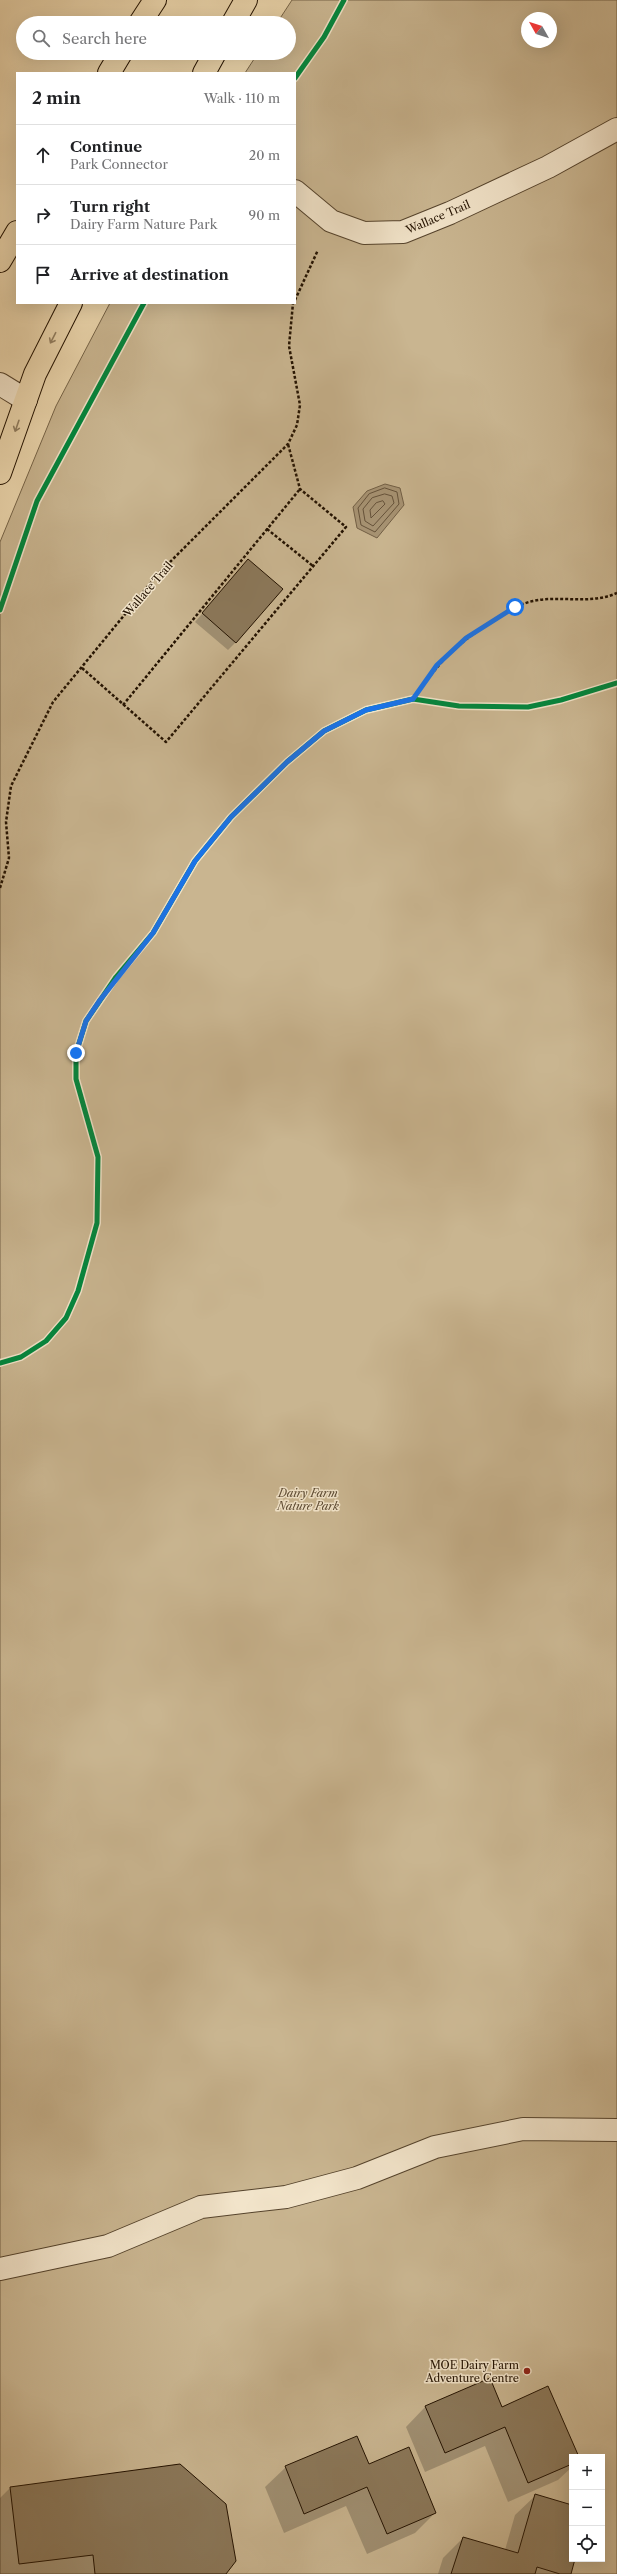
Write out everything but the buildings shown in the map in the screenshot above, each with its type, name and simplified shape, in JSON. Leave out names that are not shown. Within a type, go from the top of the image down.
[{"type":"main road","points":[[145,16],[155,0]]},
{"type":"main road","points":[[237,16],[246,0]]},
{"type":"main road","points":[[110,72],[117,60]]},
{"type":"main road","points":[[205,72],[211,60]]},
{"type":"main road","points":[[0,261],[11,237]]},
{"type":"main road","points":[[0,474],[4,451],[26,400],[35,374],[70,304]]},
{"type":"street","name":"Wallace Trail","points":[[296,192],[332,221],[364,233],[403,232],[450,213],[548,167],[617,129]]},
{"type":"street","points":[[0,384],[26,400]]},
{"type":"street","points":[[0,2269],[108,2246],[201,2208],[286,2197],[357,2178],[435,2147],[523,2129],[617,2130]]},
{"type":"path","points":[[296,298],[332,221]]},
{"type":"path","points":[[82,668],[166,742],[346,527],[300,489],[288,444]]},
{"type":"path","points":[[123,705],[300,489]]},
{"type":"path","points":[[267,529],[313,566]]},
{"type":"path","points":[[413,699],[437,665],[466,638],[515,607],[533,601],[583,600],[607,597],[617,593]]},
{"type":"path","points":[[405,701],[413,699],[421,700]]},
{"type":"green space","name":"Dairy Farm Nature Park","points":[[292,0],[617,0],[617,2574],[0,2574],[0,542],[56,406],[109,304],[296,304],[296,72],[246,72],[253,60],[296,60],[296,16],[282,16]]},
{"type":"water","points":[[385,484],[400,488],[404,505],[377,538],[357,528],[353,507],[367,491]]},
{"type":"cycle path","points":[[296,77],[324,37],[344,0]]},
{"type":"cycle path","points":[[0,610],[37,501],[143,304]]},
{"type":"cycle path","points":[[0,1363],[21,1357],[46,1341],[66,1318],[78,1291],[97,1223],[98,1157],[76,1079],[76,1053],[86,1021],[116,977],[153,933],[195,861],[231,817],[287,762],[324,731],[366,710],[413,699],[459,706],[528,707],[561,700],[617,683]]},
{"type":"place","name":"MOE Dairy Farm Adventure Centre","points":[[527,2371]]},
{"type":"route","points":[[76,1053],[86,1021],[116,977],[153,933],[195,861],[231,817],[287,762],[324,731],[366,710],[413,699],[437,665],[466,638],[515,607]]}]
